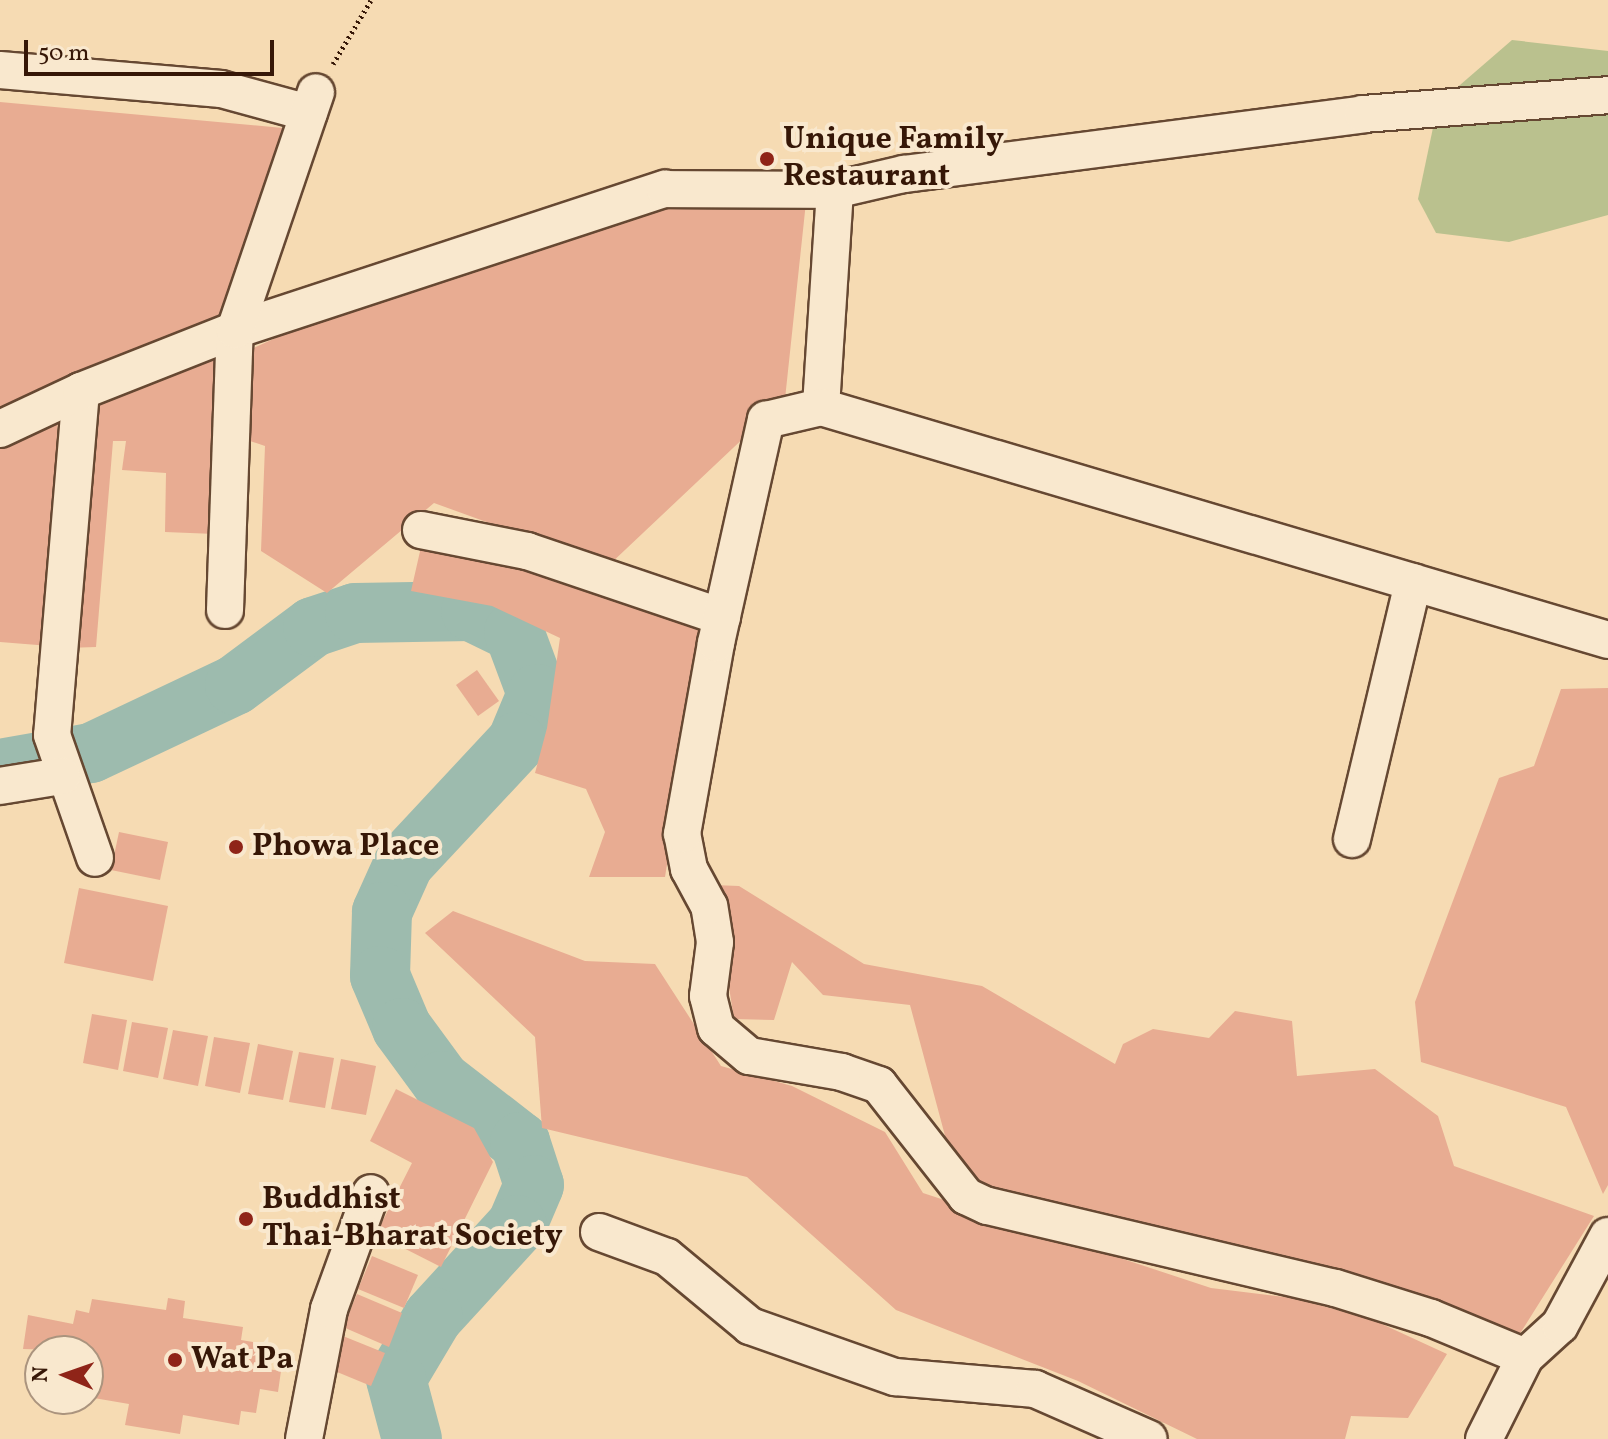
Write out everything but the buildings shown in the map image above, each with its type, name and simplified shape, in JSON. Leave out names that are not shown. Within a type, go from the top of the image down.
[{"type":"street","points":[[0,70],[221,89],[312,102],[235,330],[225,610]]},
{"type":"street","points":[[0,429],[81,391],[235,330],[665,189],[835,190],[904,174],[1363,114],[1608,95]]},
{"type":"street","points":[[821,407],[835,190]]},
{"type":"street","points":[[81,391],[52,735],[62,776],[95,858]]},
{"type":"street","points":[[1525,1357],[1431,1318],[1335,1288],[987,1206],[966,1196],[879,1085],[842,1072],[749,1056],[727,1041],[716,1028],[708,996],[715,942],[709,906],[689,869],[682,834],[722,617],[766,420],[821,407],[1608,640]]},
{"type":"street","points":[[421,530],[527,551],[722,617]]},
{"type":"street","points":[[1352,839],[1413,582]]},
{"type":"street","points":[[0,786],[62,776]]},
{"type":"street","points":[[304,1439],[329,1309],[371,1193]]},
{"type":"street","points":[[599,1232],[667,1257],[750,1326],[895,1377],[1035,1389],[1149,1439]]},
{"type":"street","points":[[1484,1439],[1525,1357],[1560,1325],[1608,1236]]},
{"type":"path","points":[[312,102],[371,0]]},
{"type":"green space","points":[[1512,40],[1608,51],[1608,215],[1509,242],[1436,233],[1418,199],[1438,104]]},
{"type":"waterway","points":[[0,769],[91,753],[235,685],[313,627],[355,613],[471,611],[514,632],[537,694],[517,742],[404,863],[382,912],[380,976],[402,1028],[441,1081],[520,1142],[534,1185],[517,1225],[433,1317],[396,1379],[412,1439]]},
{"type":"place","name":"Unique Family Restaurant","points":[[767,159]]},
{"type":"place","name":"Phowa Place","points":[[236,847]]},
{"type":"place","name":"Buddhist Thai-Bharat Society","points":[[246,1219]]},
{"type":"place","name":"Wat Pa","points":[[175,1360]]}]
